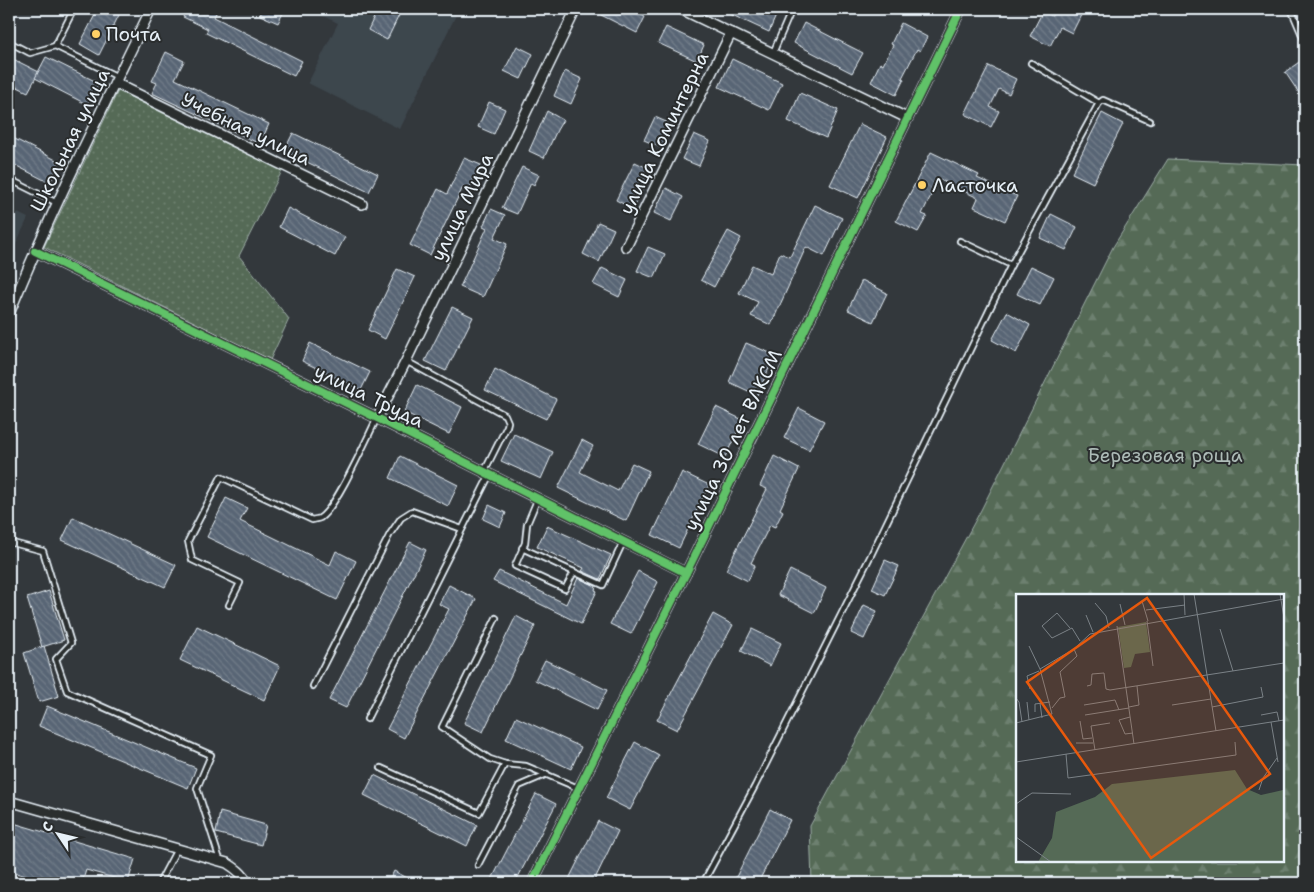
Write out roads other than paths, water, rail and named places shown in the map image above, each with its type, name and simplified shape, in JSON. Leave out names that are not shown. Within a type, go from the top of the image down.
[{"type":"street","name":"Школьная улица","points":[[9,314],[57,203],[152,9]]},
{"type":"street","name":"улица Мира","points":[[377,418],[576,9]]},
{"type":"street","points":[[681,9],[907,118]]},
{"type":"street","name":"улица 30 лет ВЛКСМ","points":[[532,883],[686,573],[961,9]]},
{"type":"street","name":"улица Коминтерна","points":[[626,247],[731,33]]},
{"type":"street","name":"Учебная улица","points":[[117,80],[362,204]]},
{"type":"street","name":"улица Труда","points":[[36,251],[377,418],[686,573]]},
{"type":"street","points":[[9,801],[227,863],[247,880],[247,883]]},
{"type":"lane","points":[[54,46],[74,9]]},
{"type":"lane","points":[[773,53],[792,9]]},
{"type":"lane","points":[[1291,9],[1305,42]]},
{"type":"lane","points":[[9,42],[30,53],[54,46],[117,80]]},
{"type":"lane","points":[[1031,63],[1099,103]]},
{"type":"lane","points":[[703,883],[755,786],[867,564],[1011,265],[1099,103],[1103,100],[1150,122]]},
{"type":"lane","points":[[9,179],[57,203]]},
{"type":"lane","points":[[960,241],[1011,265]]},
{"type":"lane","points":[[9,288],[18,292]]},
{"type":"lane","points":[[367,719],[462,529],[508,422],[505,415],[406,361]]},
{"type":"lane","points":[[229,605],[240,582],[192,560],[188,541],[221,477],[312,520],[320,518],[344,484],[377,418]]},
{"type":"lane","points":[[538,498],[527,524],[525,543],[515,566],[565,589],[574,572]]},
{"type":"lane","points":[[313,686],[390,534],[401,518],[412,511],[462,529]]},
{"type":"lane","points":[[522,548],[603,585],[624,541]]},
{"type":"lane","points":[[9,542],[43,551],[71,643],[56,659],[67,691],[210,754],[197,788],[220,861]]},
{"type":"lane","points":[[496,618],[442,727],[490,759],[505,764],[526,766],[578,788]]},
{"type":"lane","points":[[381,768],[479,813],[505,764]]},
{"type":"lane","points":[[478,865],[519,786],[547,774]]},
{"type":"lane","points":[[159,883],[177,849]]},
{"type":"place","name":"Почта","points":[[96,34]]},
{"type":"place","name":"Ласточка","points":[[922,185]]},
{"type":"park label","name":"Березовая роща","points":[[1165,455]]}]
